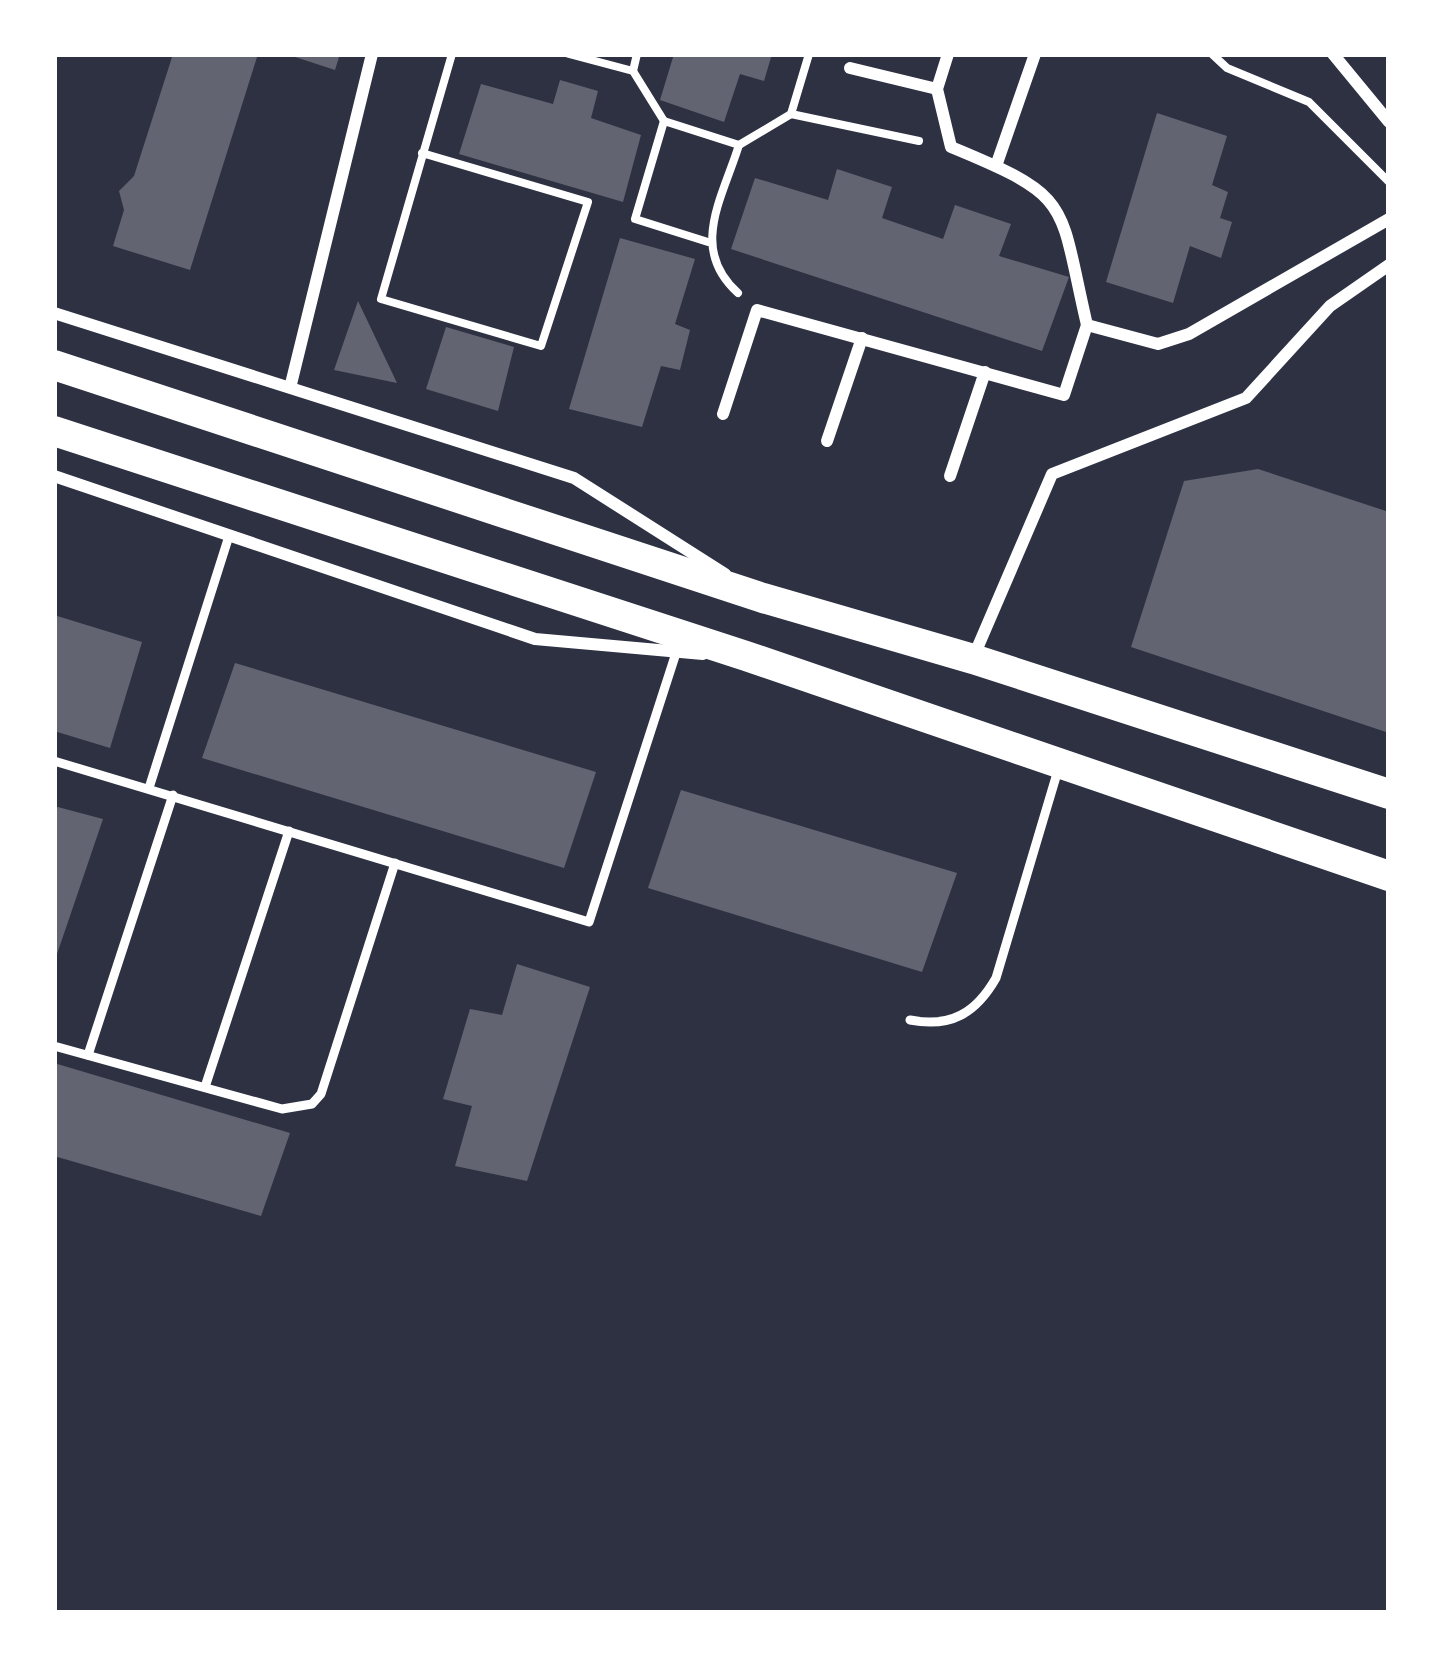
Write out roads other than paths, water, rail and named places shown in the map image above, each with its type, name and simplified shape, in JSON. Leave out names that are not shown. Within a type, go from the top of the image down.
[{"type":"main road","points":[[54,365],[763,598],[973,658],[1389,794]]},
{"type":"main road","points":[[54,431],[746,656],[1389,876]]},
{"type":"street","points":[[291,384],[372,54]]},
{"type":"street","points":[[723,414],[757,310],[1064,394],[1087,325],[1076,262],[1059,211],[1027,179],[950,147],[937,89],[948,54]]},
{"type":"street","points":[[996,166],[1035,54]]},
{"type":"street","points":[[1333,54],[1389,122]]},
{"type":"street","points":[[850,68],[937,89]]},
{"type":"street","points":[[1087,325],[1158,344],[1189,334],[1389,219]]},
{"type":"street","points":[[973,658],[1052,474],[1246,398],[1330,306],[1389,265]]},
{"type":"street","points":[[54,313],[291,384],[574,478],[763,598]]},
{"type":"street","points":[[826,441],[862,338]]},
{"type":"street","points":[[950,476],[985,372]]},
{"type":"street","points":[[54,476],[535,640],[746,656]]},
{"type":"lane","points":[[149,788],[229,536]]},
{"type":"lane","points":[[54,761],[589,922],[676,653]]},
{"type":"lane","points":[[910,1020],[932,1024],[958,1018],[979,1007],[996,978],[1059,765]]},
{"type":"lane","points":[[88,1055],[173,795]]},
{"type":"lane","points":[[205,1087],[289,831]]},
{"type":"lane","points":[[54,1046],[282,1109],[313,1104],[321,1094],[395,863]]}]
